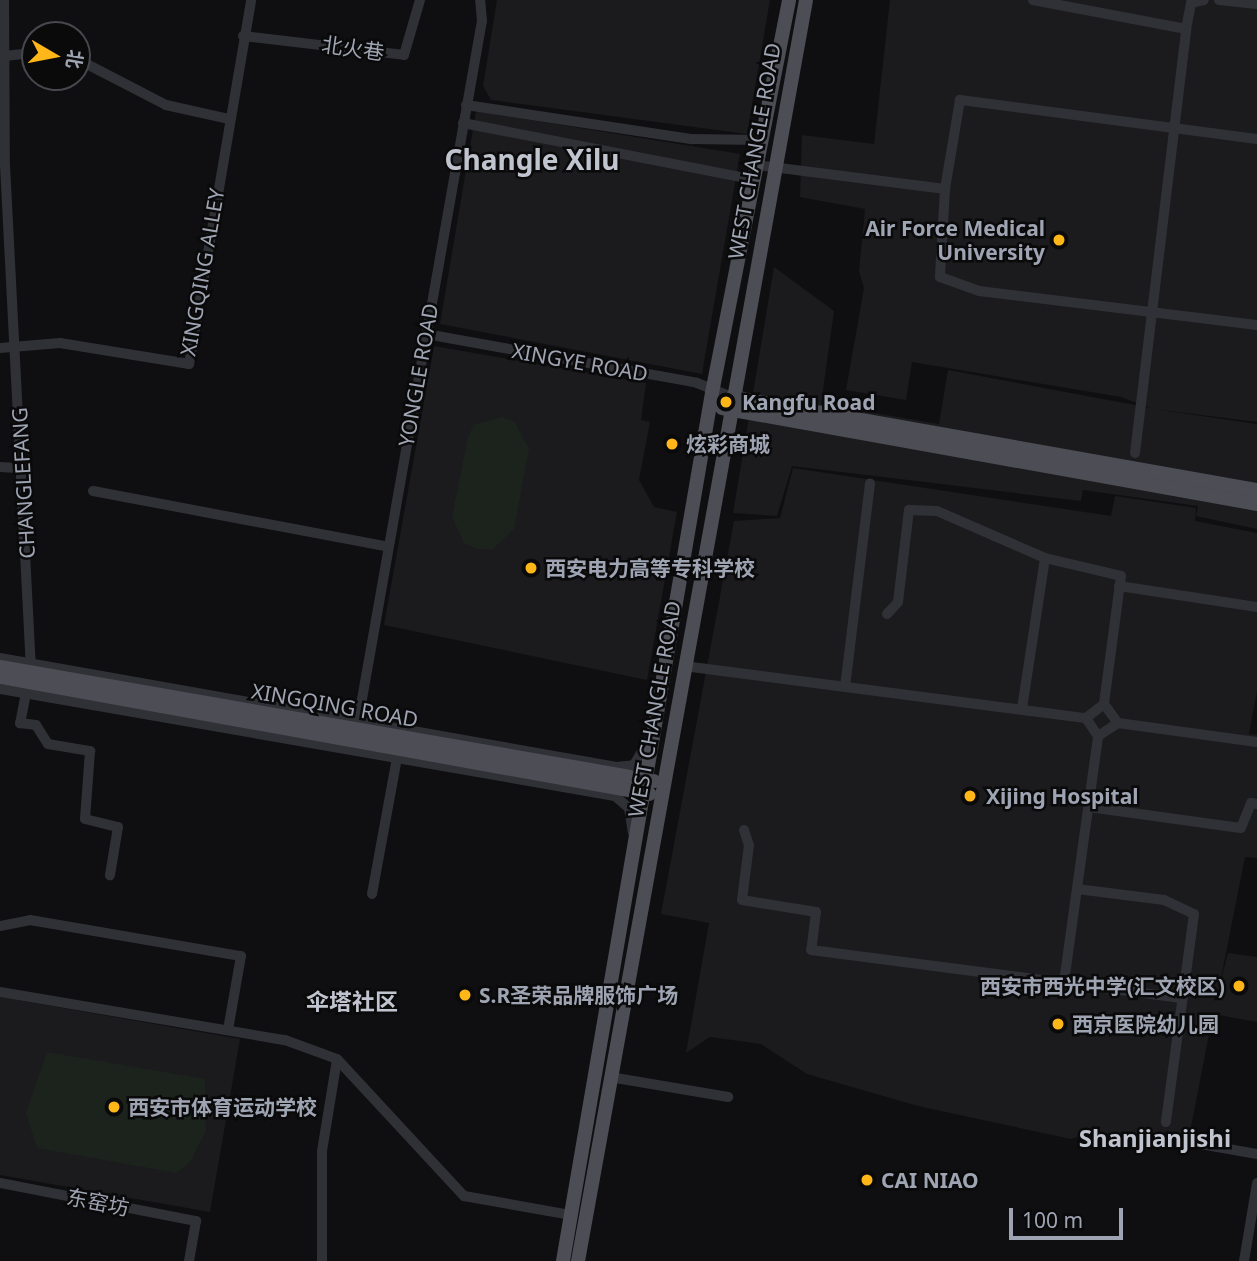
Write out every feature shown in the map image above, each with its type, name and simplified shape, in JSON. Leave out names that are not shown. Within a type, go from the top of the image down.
[{"type":"main road","name":"WEST CHANGLE ROAD","points":[[563,1261],[711,400],[789,0]]},
{"type":"main road","name":"WEST CHANGLE ROAD","points":[[578,1261],[773,168],[806,0]]},
{"type":"main road","points":[[711,400],[1257,490]]},
{"type":"main road","points":[[731,403],[1257,504]]},
{"type":"main road","name":"XINGQING ROAD","points":[[0,667],[31,668],[355,736],[603,773],[644,786]]},
{"type":"main road","name":"XINGQING ROAD","points":[[0,677],[662,790]]},
{"type":"main road","points":[[585,762],[603,773]]},
{"type":"street","name":"CHANGLEFANG","points":[[4,0],[2,165],[17,350],[31,668]]},
{"type":"street","points":[[91,66],[166,105],[229,119],[251,0]]},
{"type":"street","name":"北火巷","points":[[243,36],[404,55],[420,0]]},
{"type":"street","name":"YONGLE ROAD","points":[[355,736],[463,123],[480,0]]},
{"type":"street","points":[[1033,0],[1186,29]]},
{"type":"street","points":[[1135,453],[1186,29],[1191,3],[1204,0]]},
{"type":"street","points":[[1219,0],[1257,5]]},
{"type":"street","points":[[4,56],[21,54]]},
{"type":"street","points":[[1257,139],[960,100],[945,189],[940,276],[979,291],[1153,308],[1257,325]]},
{"type":"street","points":[[466,105],[692,139],[760,140]]},
{"type":"street","name":"XINGQING ALLEY","points":[[0,348],[17,350],[60,343],[189,364],[229,119]]},
{"type":"street","points":[[463,123],[754,172],[773,168],[945,189]]},
{"type":"street","name":"XINGYE ROAD","points":[[426,334],[697,383],[711,400]]},
{"type":"street","points":[[0,467],[22,468]]},
{"type":"street","points":[[845,687],[870,484]]},
{"type":"street","points":[[93,491],[388,547]]},
{"type":"street","points":[[887,614],[898,602],[909,510],[937,511],[1045,558],[1121,576],[1104,704],[1118,723]]},
{"type":"street","points":[[1022,709],[1045,558]]},
{"type":"street","points":[[1119,586],[1257,607]]},
{"type":"street","points":[[0,658],[31,668]]},
{"type":"street","points":[[684,666],[1086,718],[1104,704]]},
{"type":"street","points":[[0,689],[355,736],[634,765],[657,710]]},
{"type":"street","points":[[26,693],[20,723],[36,725],[48,744],[90,751],[85,819],[118,827],[110,875]]},
{"type":"street","points":[[1065,982],[1098,736],[1086,718]]},
{"type":"street","points":[[1098,736],[1118,723],[1257,742]]},
{"type":"street","points":[[355,736],[397,758],[621,798],[632,818],[633,847]]},
{"type":"street","points":[[372,894],[397,758]]},
{"type":"street","points":[[1089,807],[1241,828],[1251,803],[1257,804]]},
{"type":"street","points":[[744,830],[749,845],[742,900],[817,912],[811,950],[1180,998]]},
{"type":"street","points":[[1077,889],[1164,900],[1194,914],[1180,998],[1166,1122]]},
{"type":"street","points":[[0,926],[30,920],[241,956],[228,1030]]},
{"type":"street","points":[[0,992],[228,1030],[337,1059],[464,1196],[571,1214]]},
{"type":"street","points":[[322,1261],[322,1151],[337,1059]]},
{"type":"street","points":[[610,1077],[728,1097]]},
{"type":"street","points":[[1195,1143],[1257,1154]]},
{"type":"street","name":"东窑坊","points":[[0,1183],[196,1221],[189,1261]]},
{"type":"street","points":[[1244,1261],[1257,1183]]},
{"type":"shaded area","points":[[497,0],[770,0],[747,134],[491,100],[483,86]]},
{"type":"shaded area","name":"Air Force Medical University","points":[[890,0],[1257,0],[1257,422],[1153,409],[1257,424],[1257,529],[1196,516],[1198,506],[1083,490],[1081,501],[792,466],[777,516],[733,513],[774,267],[834,311],[821,404],[939,424],[948,370],[1151,408],[1121,397],[912,362],[906,400],[846,390],[864,288],[859,271],[865,209],[800,197],[802,135],[874,144]]},
{"type":"shaded area","points":[[476,111],[740,154],[702,374],[440,324]]},
{"type":"shaded area","name":"西安电力高等专科学校","points":[[434,346],[646,383],[641,420],[650,422],[639,480],[654,507],[677,512],[647,680],[384,625]]},
{"type":"shaded area","points":[[502,417],[515,422],[529,449],[514,529],[493,549],[477,549],[464,543],[452,517],[468,437],[474,425]]},
{"type":"shaded area","name":"Xijing Hospital","points":[[793,468],[1111,516],[1115,496],[1196,508],[1195,521],[1257,533],[1257,691],[1249,734],[1257,735],[1257,858],[1245,857],[1219,988],[1228,953],[1257,957],[1257,1022],[1213,1014],[1187,1147],[1090,1133],[1071,1139],[918,1106],[807,1074],[761,1044],[710,1037],[686,1053],[709,923],[661,914],[734,521],[780,518]]},
{"type":"shaded area","name":"西安市体育运动学校","points":[[0,997],[240,1039],[210,1212],[0,1175]]},
{"type":"shaded area","points":[[47,1052],[205,1079],[206,1131],[190,1162],[176,1173],[37,1148],[26,1113]]},
{"type":"place","name":"Air Force Medical University","points":[[1059,240]]},
{"type":"place","name":"Kangfu Road","points":[[726,402]]},
{"type":"place","name":"炫彩商城","points":[[672,444]]},
{"type":"place","name":"西安电力高等专科学校","points":[[531,568]]},
{"type":"place","name":"Xijing Hospital","points":[[970,796]]},
{"type":"place","name":"西安市西光中学(汇文校区)","points":[[1239,986]]},
{"type":"place","name":"S.R圣荣品牌服饰广场","points":[[465,995]]},
{"type":"place","name":"西京医院幼儿园","points":[[1058,1024]]},
{"type":"place","name":"西安市体育运动学校","points":[[114,1107]]},
{"type":"place","name":"CAI NIAO","points":[[867,1180]]},
{"type":"district","name":"Changle Xilu","points":[[532,159]]},
{"type":"district","name":"伞塔社区","points":[[352,1001]]},
{"type":"district","name":"Shanjianjishi","points":[[1155,1138]]}]
